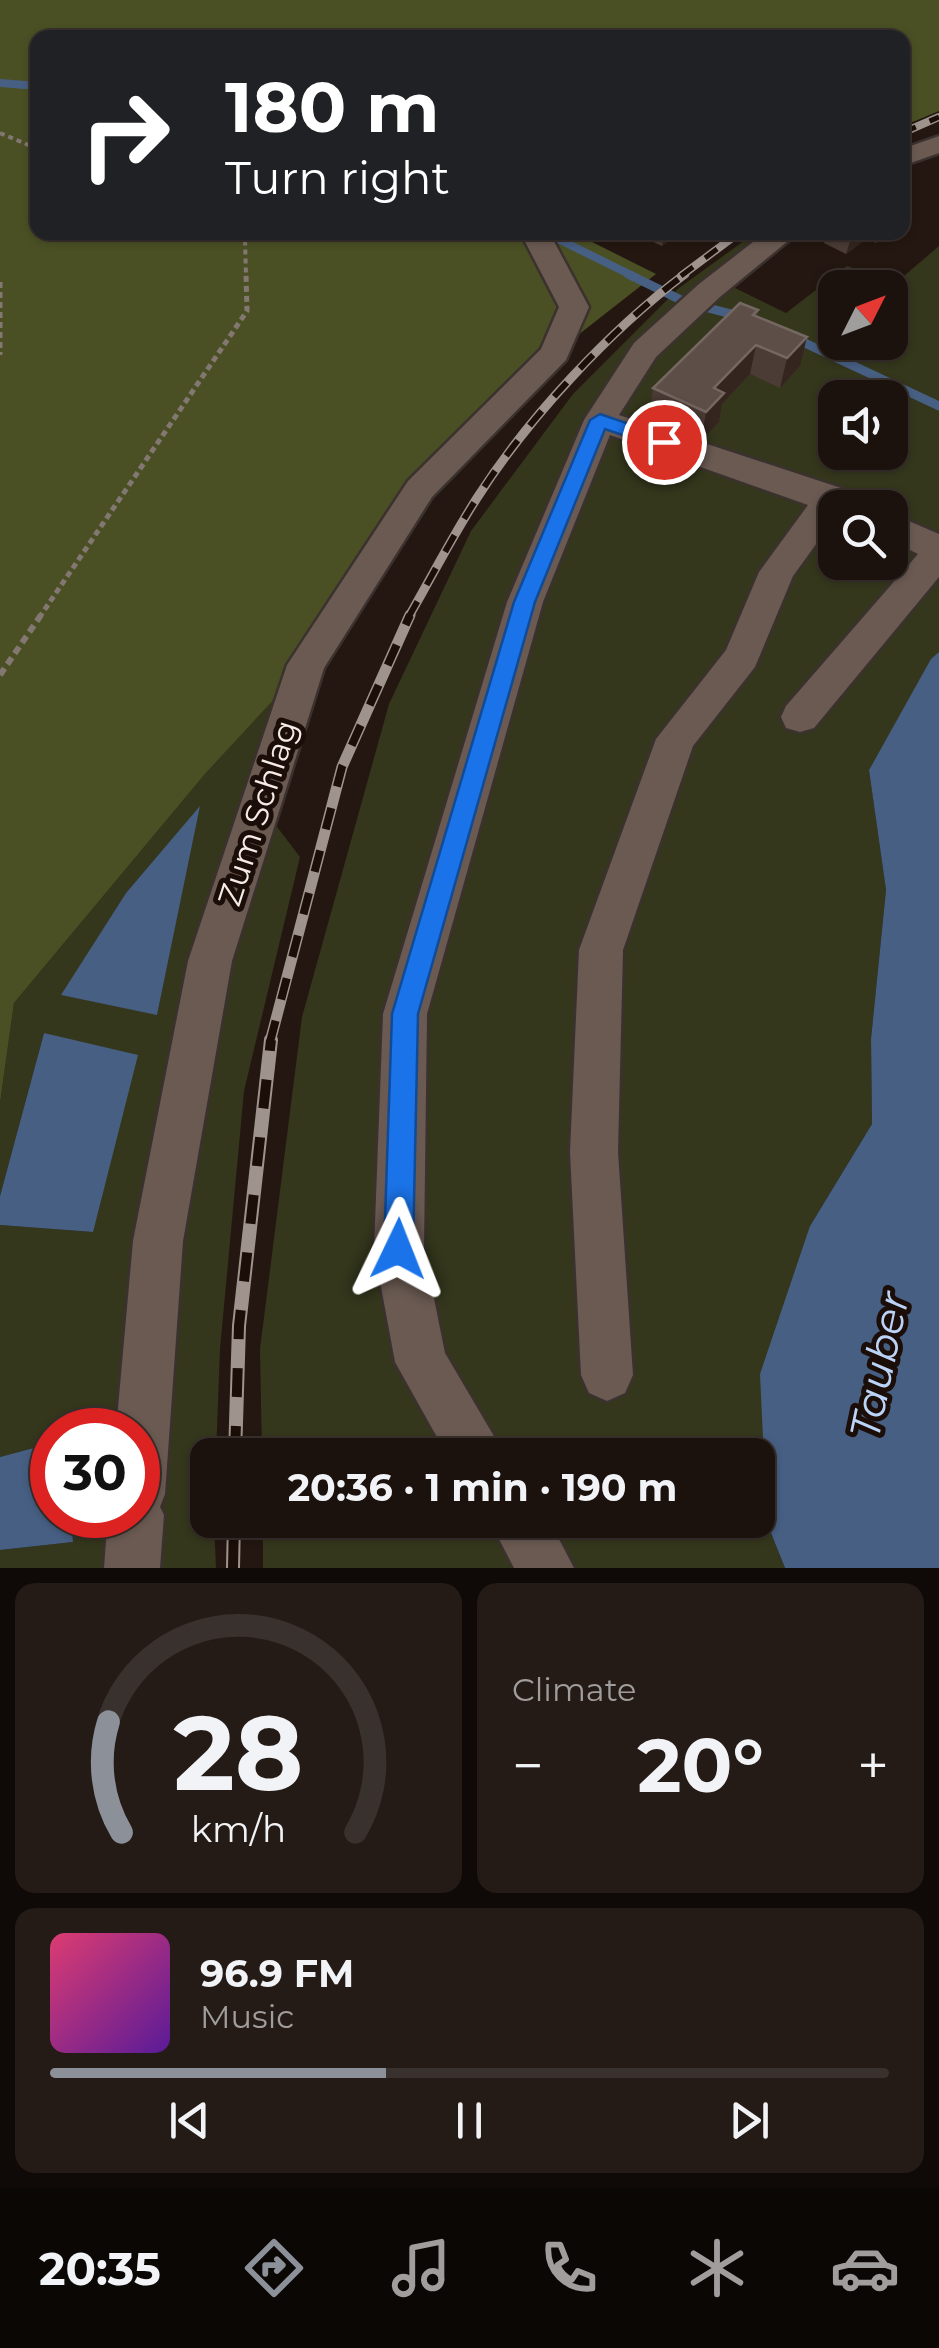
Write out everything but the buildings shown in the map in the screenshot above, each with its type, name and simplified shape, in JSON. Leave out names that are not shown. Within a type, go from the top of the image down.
[{"type":"street","points":[[910,155],[939,144]]},
{"type":"street","name":"Zum Schlag","points":[[145,1408],[158,1241],[210,962],[306,665],[420,489],[554,353],[574,307],[538,240]]},
{"type":"street","points":[[468,1438],[421,1362],[398,1249],[405,1014],[525,602],[600,420],[645,350],[699,300],[774,240]]},
{"type":"street","points":[[600,420],[818,494]]},
{"type":"street","points":[[606,1375],[594,1152],[601,950],[676,738],[742,657],[778,572],[818,528]]},
{"type":"street","points":[[800,716],[939,551],[908,535]]},
{"type":"street","points":[[132,1568],[134,1538]]},
{"type":"street","points":[[528,1538],[546,1568]]},
{"type":"path","points":[[0,133],[30,146]]},
{"type":"path","points":[[0,676],[247,311],[245,240]]},
{"type":"path","points":[[0,282],[0,355]]},
{"type":"green space","points":[[0,0],[939,0],[939,111],[910,123],[910,30],[30,30],[30,240],[588,240],[656,274],[555,353],[420,489],[306,665],[205,774],[14,1003],[0,1103]]},
{"type":"green space","points":[[745,240],[763,240],[679,304],[727,284],[786,313],[818,288],[818,360],[908,360],[908,273],[939,246],[939,652],[869,770],[886,890],[871,1039],[872,1124],[810,1226],[775,1468],[775,1438],[262,1438],[260,1349],[302,1017],[389,704],[471,531],[573,394],[679,288]]},
{"type":"green space","points":[[306,665],[255,798],[300,857],[244,1091],[220,1349],[217,1438],[190,1438],[190,1538],[215,1538],[216,1568],[0,1568],[0,1550],[73,1542],[73,1538],[160,1538],[160,1408],[30,1408],[30,1449],[0,1457],[0,1225],[93,1232],[44,1033],[0,1196],[0,1103],[14,1003],[205,774]],"holes":[[[199,808],[157,1014],[62,995],[126,893]]]},
{"type":"green space","points":[[263,1538],[773,1538],[785,1568],[263,1568]]},
{"type":"water","name":"Tauber","points":[[939,652],[939,1568],[785,1568],[773,1538],[775,1438],[763,1438],[760,1374],[810,1226],[872,1124],[871,1039],[886,890],[869,770],[931,659]]},
{"type":"water","points":[[200,806],[157,1015],[61,995],[126,893]]},
{"type":"water","points":[[44,1033],[138,1055],[93,1232],[0,1225],[0,1196]]},
{"type":"water","points":[[30,1449],[30,1538],[73,1538],[73,1542],[0,1550],[0,1457]]},
{"type":"waterway","points":[[0,83],[30,85]]},
{"type":"waterway","points":[[560,240],[633,276]]},
{"type":"waterway","points":[[628,274],[685,302],[743,317]]},
{"type":"waterway","points":[[792,337],[939,406]]},
{"type":"railway","points":[[910,130],[939,117]]},
{"type":"railway","points":[[681,276],[729,240]]},
{"type":"railway","points":[[408,618],[468,513],[520,437],[599,349],[685,274]]},
{"type":"railway","points":[[270,1042],[342,767],[410,615]]},
{"type":"railway","points":[[236,1438],[239,1326],[271,1040]]},
{"type":"railway","points":[[233,1568],[234,1538]]},
{"type":"route","points":[[398,1249],[405,1014],[525,602],[600,420],[664,442]]}]
